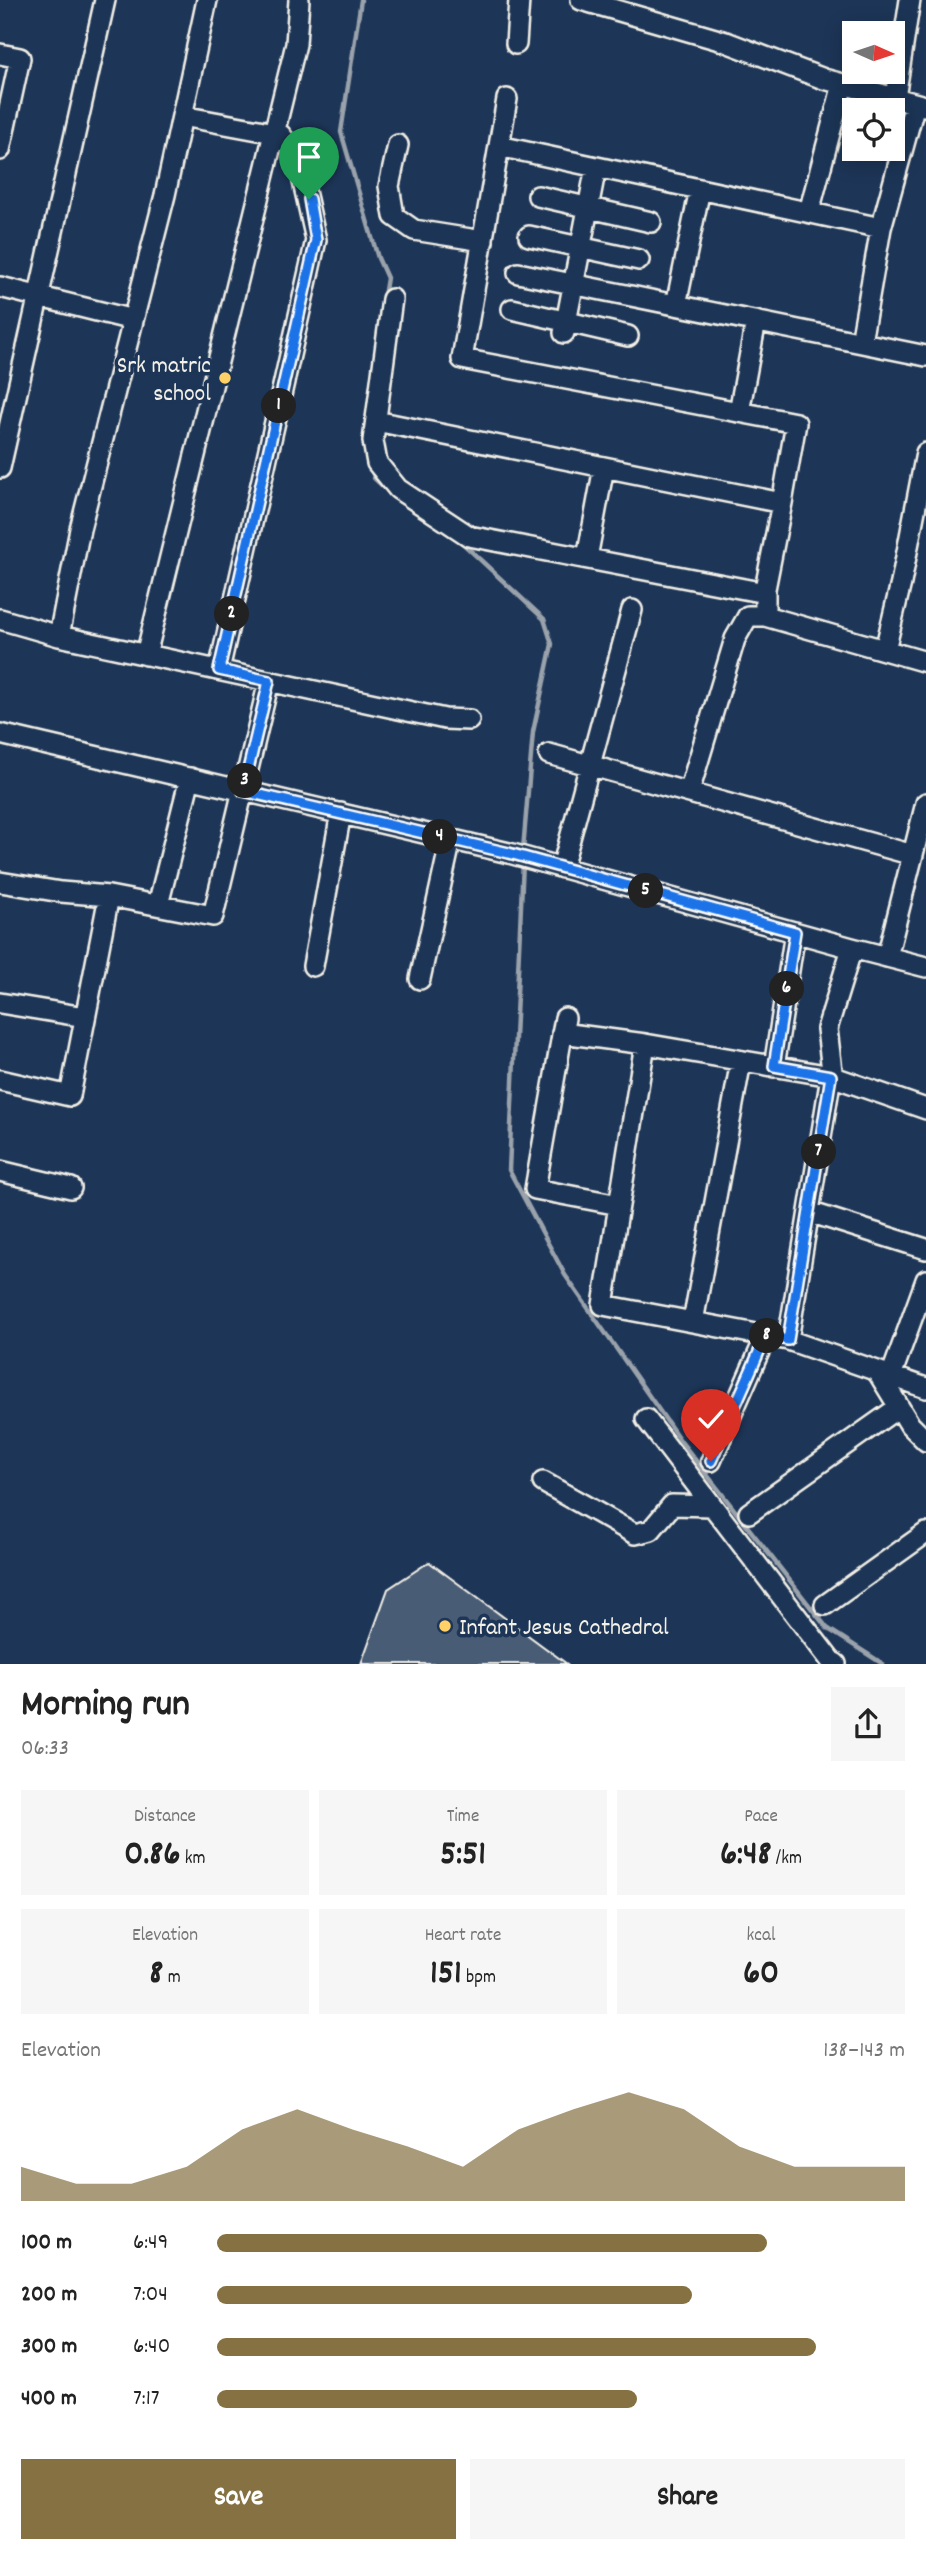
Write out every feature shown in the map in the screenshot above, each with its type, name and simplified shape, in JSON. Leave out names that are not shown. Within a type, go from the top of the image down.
[{"type":"street","points":[[0,468],[105,0]]},
{"type":"street","points":[[59,636],[80,530],[182,116],[207,0]]},
{"type":"street","points":[[146,655],[181,503],[296,44],[299,0]]},
{"type":"street","points":[[516,44],[519,0]]},
{"type":"street","points":[[581,0],[726,42],[842,84]]},
{"type":"street","points":[[809,212],[843,84],[895,98],[910,0]]},
{"type":"street","points":[[0,54],[20,58],[0,150]]},
{"type":"street","points":[[507,99],[462,359],[796,423],[765,593],[765,616]]},
{"type":"street","points":[[861,342],[881,228],[920,105]]},
{"type":"street","points":[[182,116],[280,134],[297,155],[316,240],[219,670]]},
{"type":"street","points":[[398,145],[389,186],[394,216],[414,230],[483,241]]},
{"type":"street","points":[[499,146],[881,228]]},
{"type":"street","points":[[565,327],[596,167]]},
{"type":"street","points":[[676,305],[700,189]]},
{"type":"street","points":[[538,196],[651,222]]},
{"type":"street","points":[[529,236],[639,260]]},
{"type":"street","points":[[518,273],[926,356]]},
{"type":"street","points":[[0,287],[133,320]]},
{"type":"street","points":[[392,299],[373,441],[377,463],[398,489],[469,536],[765,593]]},
{"type":"street","points":[[512,309],[565,327],[628,336]]},
{"type":"street","points":[[738,412],[756,321]]},
{"type":"street","points":[[376,421],[782,503]]},
{"type":"street","points":[[885,650],[926,453]]},
{"type":"street","points":[[587,558],[604,467]]},
{"type":"street","points":[[562,867],[632,610]]},
{"type":"street","points":[[689,792],[735,639],[748,617],[765,616],[926,662]]},
{"type":"street","points":[[0,619],[59,636],[146,655],[445,719],[469,720]]},
{"type":"street","points":[[0,882],[61,892],[109,896],[213,916],[269,681]]},
{"type":"street","points":[[0,734],[523,856],[926,967]]},
{"type":"street","points":[[549,754],[913,855]]},
{"type":"street","points":[[158,905],[190,778]]},
{"type":"street","points":[[887,957],[926,803]]},
{"type":"street","points":[[313,966],[341,813]]},
{"type":"street","points":[[420,979],[451,839]]},
{"type":"street","points":[[0,1080],[70,1096],[109,896]]},
{"type":"street","points":[[774,1066],[795,932]]},
{"type":"street","points":[[788,1340],[831,1076],[827,1029],[852,948]]},
{"type":"street","points":[[0,1003],[85,1017]]},
{"type":"street","points":[[619,1205],[535,1189],[564,1025],[645,1044],[831,1076],[926,1109]]},
{"type":"street","points":[[645,1044],[603,1305],[788,1340],[926,1388]]},
{"type":"street","points":[[693,1322],[741,1061]]},
{"type":"street","points":[[0,1171],[71,1188]]},
{"type":"street","points":[[809,1212],[926,1249]]},
{"type":"street","points":[[926,1280],[884,1374],[910,1425],[926,1440]]},
{"type":"street","points":[[711,1461],[766,1336]]},
{"type":"street","points":[[749,1513],[899,1407]]},
{"type":"street","points":[[646,1419],[831,1661],[836,1664]]},
{"type":"street","points":[[543,1482],[635,1534],[651,1530],[672,1506],[712,1506]]},
{"type":"street","points":[[825,1605],[926,1533]]},
{"type":"building","name":"Infant Jesus Cathedral","points":[[429,1562],[567,1664],[361,1664],[388,1589]]},
{"type":"waterway","points":[[361,0],[341,132],[378,258],[387,278],[384,296]]},
{"type":"waterway","points":[[371,467],[374,478],[388,491]]},
{"type":"waterway","points":[[397,499],[413,510]]},
{"type":"waterway","points":[[458,539],[544,619],[552,644],[533,732],[523,850]]},
{"type":"waterway","points":[[523,862],[509,1170],[565,1275],[682,1443],[827,1628],[883,1664]]},
{"type":"place","name":"Srk matric school","points":[[225,378]]},
{"type":"place","name":"Infant Jesus Cathedral","points":[[445,1626]]},
{"type":"route","points":[[309,199],[316,240],[219,670],[269,681],[243,791],[509,853],[795,932],[774,1066],[831,1076],[788,1340],[766,1336],[711,1461]]}]
